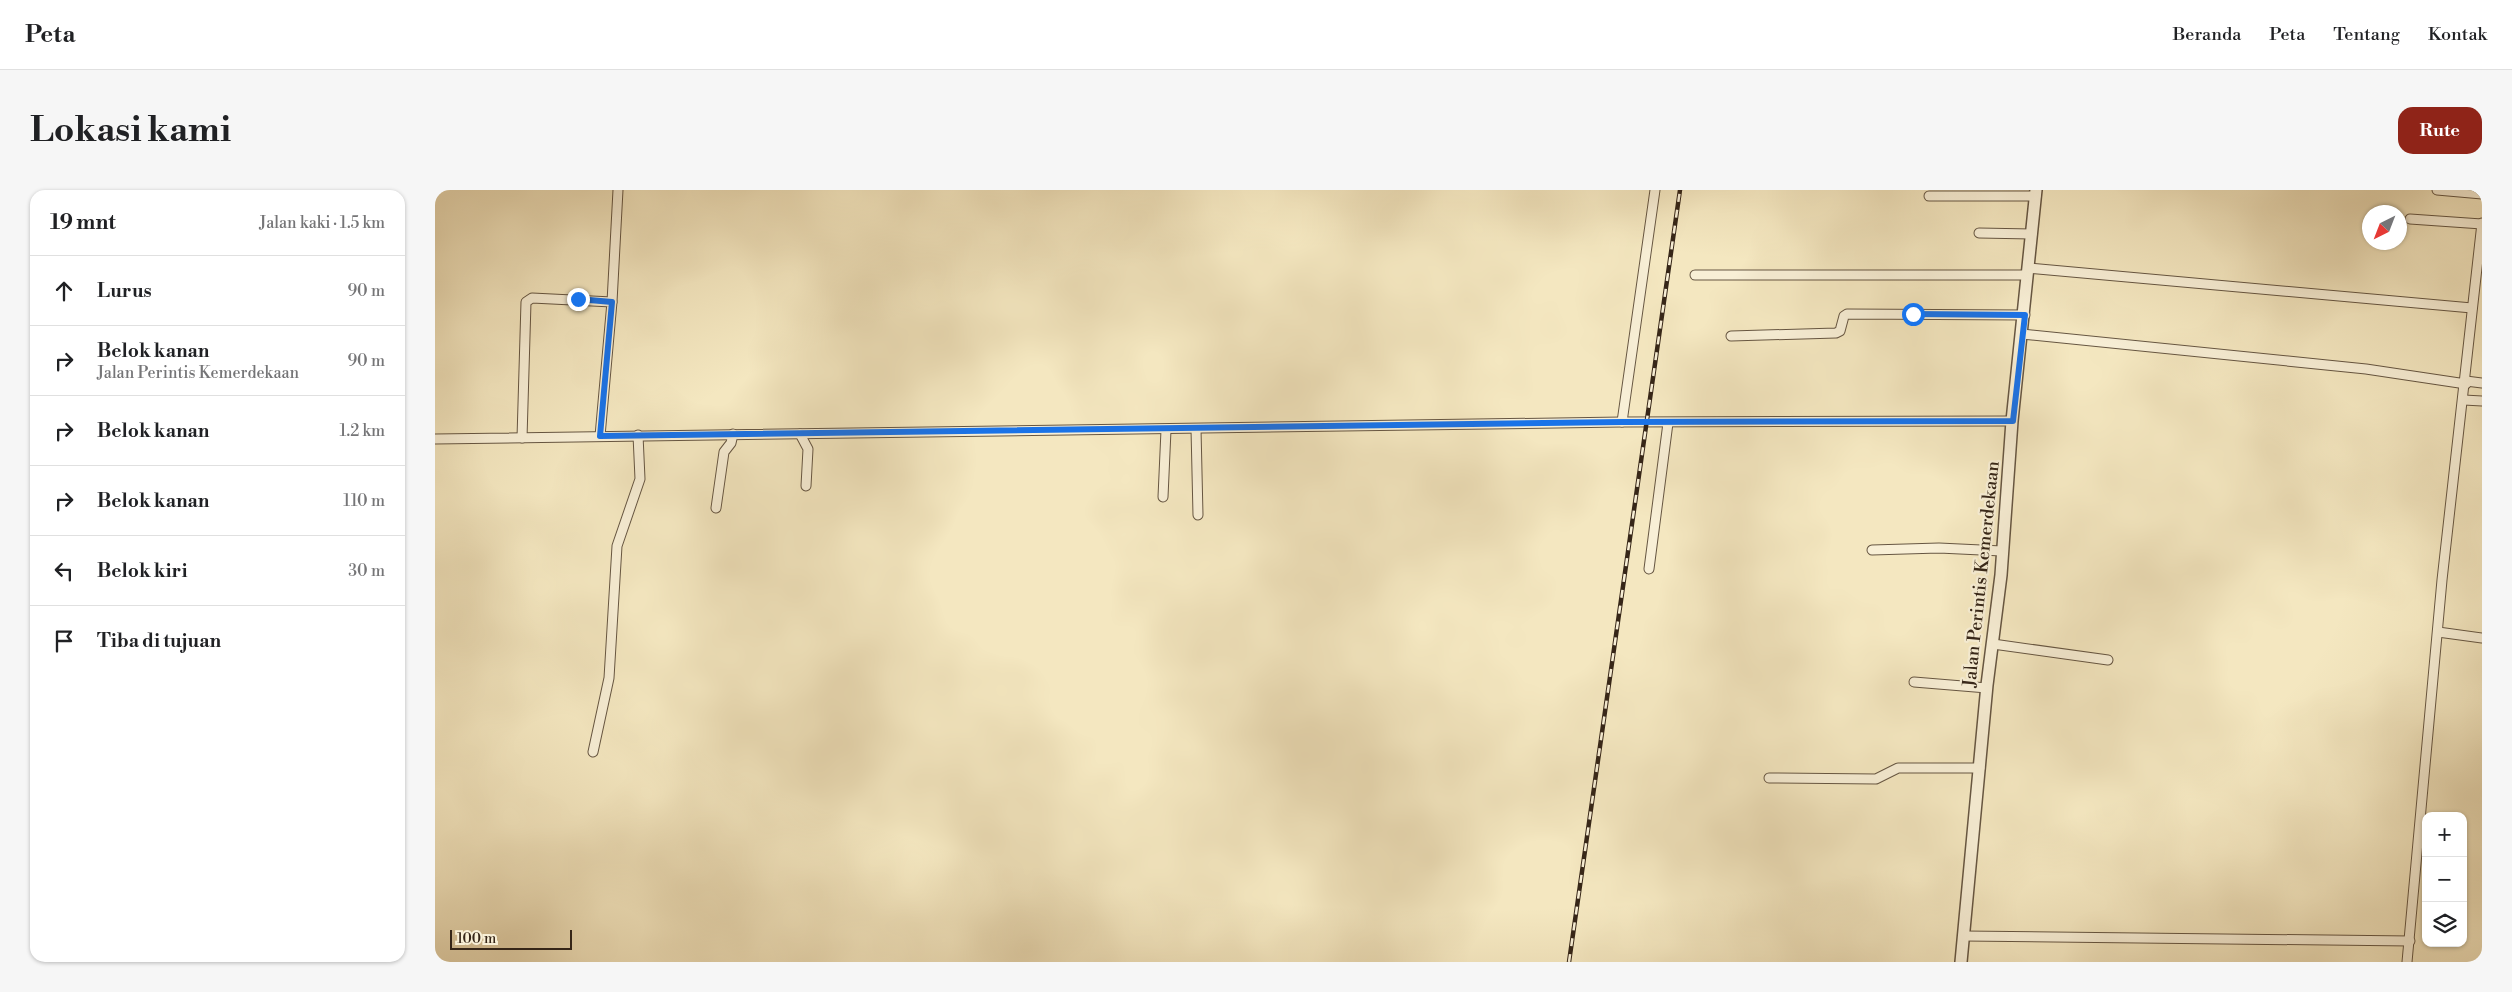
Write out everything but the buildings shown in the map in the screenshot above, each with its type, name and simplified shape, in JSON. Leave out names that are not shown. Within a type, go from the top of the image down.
[{"type":"street","points":[[600,436],[612,302],[618,190]]},
{"type":"street","points":[[1622,422],[1655,190]]},
{"type":"street","points":[[2437,190],[2482,194]]},
{"type":"street","points":[[1929,196],[2036,193]]},
{"type":"street","name":"Jalan Perintis Kemerdekaan","points":[[1961,962],[2036,193]]},
{"type":"street","points":[[2407,962],[2438,632],[2466,383],[2472,308],[2480,257],[2482,223],[2410,219]]},
{"type":"street","points":[[1979,233],[2032,234]]},
{"type":"street","points":[[1695,275],[2028,271],[2472,308]]},
{"type":"street","points":[[522,438],[527,299],[612,302]]},
{"type":"street","points":[[1731,336],[1836,334],[1841,329],[1843,319],[1847,314],[2025,315]]},
{"type":"street","points":[[2023,334],[2366,369],[2466,383],[2482,383]]},
{"type":"street","points":[[2464,400],[2482,401]]},
{"type":"street","points":[[435,438],[1166,430],[1622,422],[2013,421]]},
{"type":"street","points":[[1649,569],[1667,423]]},
{"type":"street","points":[[1196,429],[1197,515]]},
{"type":"street","points":[[1163,497],[1166,430]]},
{"type":"street","points":[[716,508],[724,452],[731,443],[733,434]]},
{"type":"street","points":[[800,434],[808,449],[806,486]]},
{"type":"street","points":[[593,752],[609,678],[617,546],[640,479],[638,435]]},
{"type":"street","points":[[1872,550],[1939,548],[2002,551]]},
{"type":"street","points":[[2438,632],[2482,638]]},
{"type":"street","points":[[1993,644],[2108,660]]},
{"type":"street","points":[[1914,682],[1987,688]]},
{"type":"street","points":[[1769,778],[1876,779],[1898,768],[1980,768]]},
{"type":"street","points":[[1964,936],[2410,941]]},
{"type":"railway","points":[[1569,962],[1680,190]]},
{"type":"route","points":[[578,299],[612,302],[600,436],[1622,422],[2013,421],[2025,315],[1913,314]]}]
